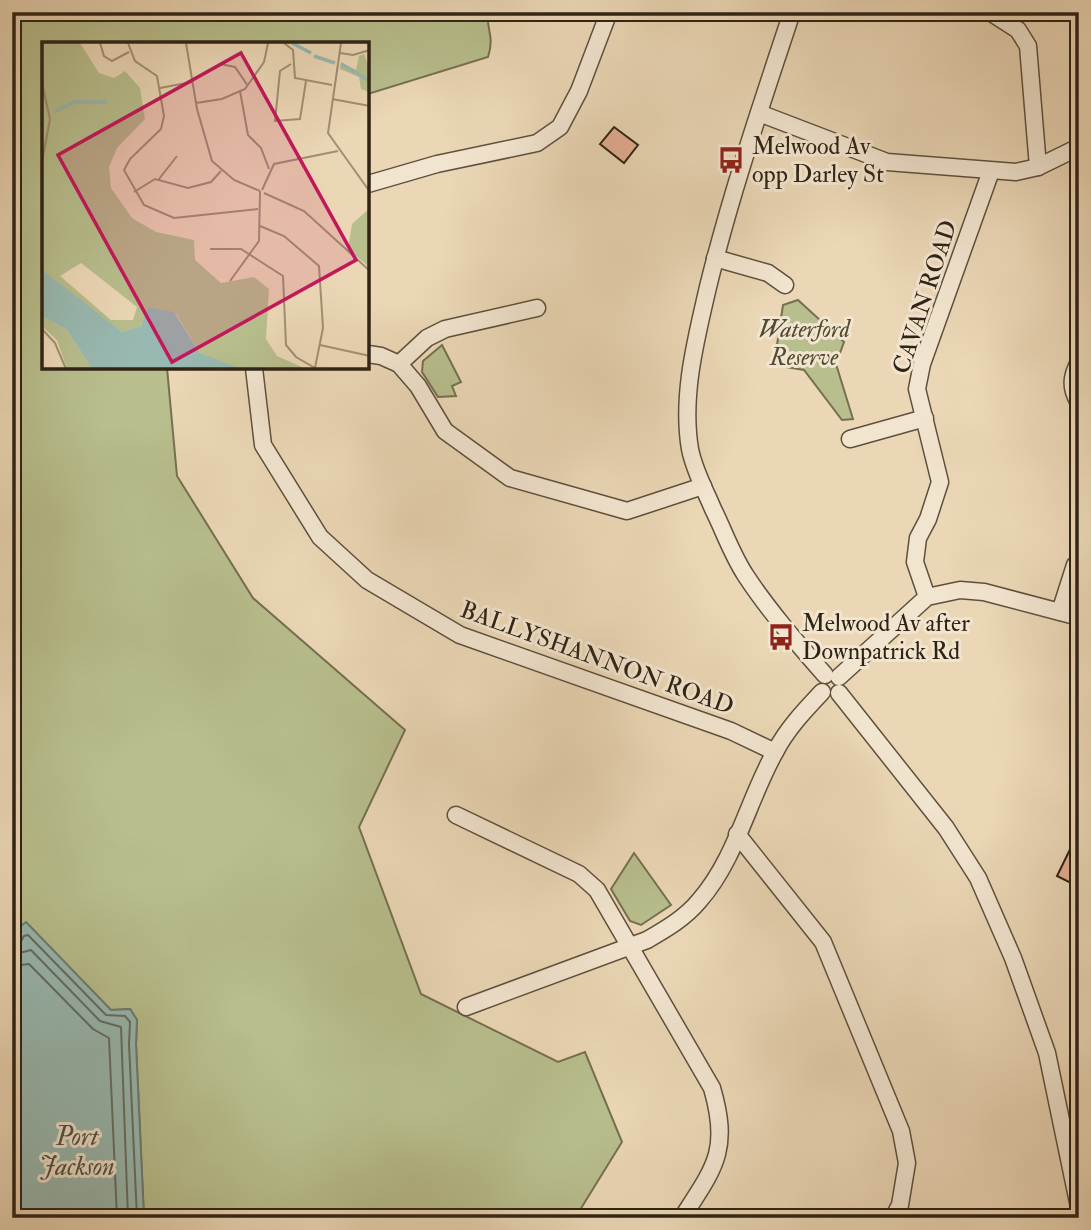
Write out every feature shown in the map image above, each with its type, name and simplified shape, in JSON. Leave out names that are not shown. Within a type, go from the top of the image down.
[{"type":"street","points":[[369,184],[437,164],[537,143],[561,127],[579,91],[609,12]]},
{"type":"street","points":[[792,12],[747,144],[700,320],[686,417],[691,452],[703,486],[746,576],[835,682],[946,828],[978,878],[1017,968],[1047,1053],[1079,1208]]},
{"type":"street","points":[[990,12],[1018,30],[1028,46],[1038,167]]},
{"type":"street","points":[[759,113],[887,162],[1016,172],[1038,167],[1079,146]]},
{"type":"street","name":"CAVAN ROAD","points":[[927,597],[915,562],[918,538],[928,519],[940,482],[917,389],[922,364],[991,171]]},
{"type":"street","points":[[715,258],[768,273],[785,285]]},
{"type":"street","points":[[399,365],[427,338],[445,329],[537,308]]},
{"type":"street","points":[[369,354],[381,356],[399,365],[418,386],[445,431],[510,478],[627,512],[703,486]]},
{"type":"street","points":[[1079,362],[1072,375],[1073,393],[1079,403]]},
{"type":"street","name":"BALLYSHANNON ROAD","points":[[254,369],[263,445],[320,537],[367,580],[460,635],[731,731],[775,752]]},
{"type":"street","points":[[850,439],[925,418]]},
{"type":"street","points":[[1060,612],[1076,565]]},
{"type":"street","points":[[466,1007],[647,940],[674,924],[698,903],[719,874],[775,752],[796,720],[822,692],[832,697],[835,682],[927,597],[960,590],[984,592],[1079,617]]},
{"type":"street","points":[[456,815],[579,874],[597,890],[712,1088],[721,1118],[719,1149],[710,1174],[682,1218]]},
{"type":"street","points":[[737,834],[823,942],[901,1131],[908,1163],[900,1205],[893,1218]]},
{"type":"green space","points":[[12,12],[488,12],[491,43],[488,57],[369,94],[369,42],[42,42],[42,369],[167,369],[177,476],[253,598],[405,730],[359,827],[421,994],[558,1062],[585,1052],[622,1142],[575,1218],[144,1218],[137,1020],[130,1009],[111,1010],[73,972],[17,929],[12,947]]},
{"type":"green space","name":"Waterford Reserve","points":[[798,300],[844,342],[836,364],[853,419],[842,420],[804,370],[774,365],[783,305]]},
{"type":"green space","points":[[442,345],[461,382],[452,386],[456,396],[438,397],[422,372],[423,361]]},
{"type":"green space","points":[[634,853],[671,905],[641,925],[630,921],[611,889]]},
{"type":"water","name":"Port Jackson","points":[[26,922],[111,1010],[130,1009],[137,1020],[144,1218],[12,1218],[12,947],[17,929]]},
{"type":"building","points":[[614,127],[638,145],[624,163],[600,144]]},
{"type":"building","points":[[1079,831],[1079,887],[1057,876]]},
{"type":"place","name":"Melwood Av opp Darley St","points":[[731,160]]},
{"type":"place","name":"Melwood Av after Downpatrick Rd","points":[[781,637]]}]
